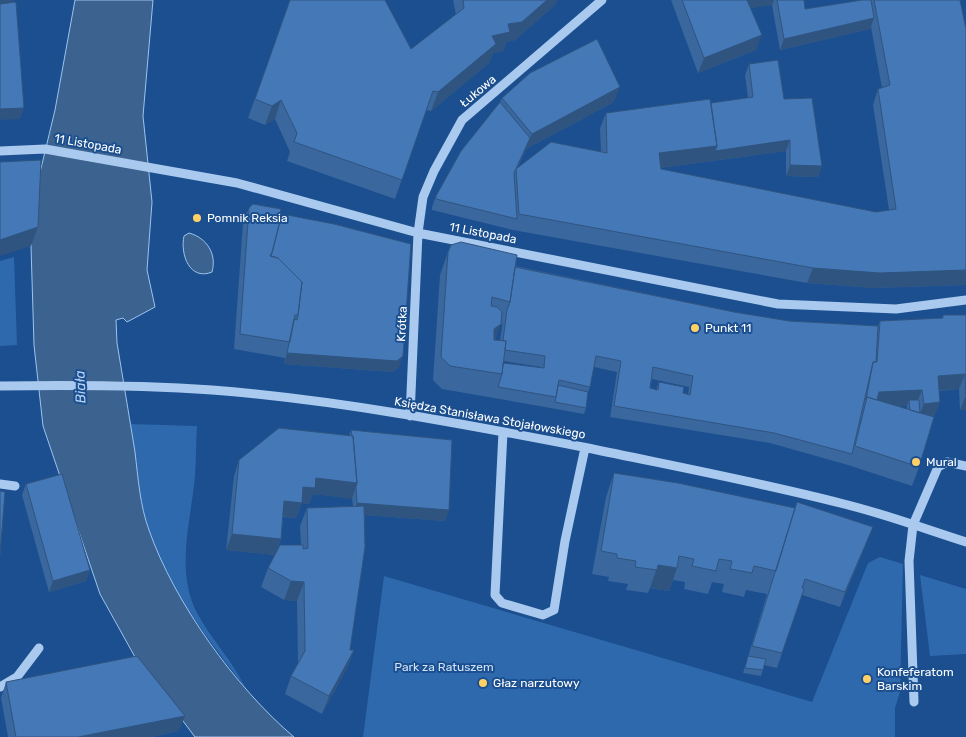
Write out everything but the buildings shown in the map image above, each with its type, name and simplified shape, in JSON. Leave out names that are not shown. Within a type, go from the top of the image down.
[{"type":"street","name":"Łukowa","points":[[418,233],[423,197],[462,120],[602,0]]},
{"type":"street","name":"11 Listopada","points":[[0,151],[45,149],[237,183],[418,233],[778,304],[896,309],[966,300]]},
{"type":"street","name":"Krótka","points":[[410,416],[418,233]]},
{"type":"street","name":"Księdza Stanisława Stojałowskiego","points":[[0,386],[133,385],[214,390],[321,402],[410,416],[504,432],[744,480],[846,504],[966,542]]},
{"type":"street","points":[[504,432],[494,596],[502,603],[543,615],[554,610],[565,541],[585,448]]},
{"type":"street","points":[[914,702],[909,570],[913,525],[938,467],[947,462],[966,466]]},
{"type":"street","points":[[0,484],[15,486]]},
{"type":"street","points":[[0,687],[18,677],[39,648]]},
{"type":"green space","points":[[14,257],[17,345],[0,346],[0,261]]},
{"type":"green space","points":[[130,424],[197,426],[195,476],[186,545],[187,580],[190,597],[197,613],[245,687],[190,612],[177,592],[156,551],[142,504]]},
{"type":"green space","name":"Park za Ratuszem","points":[[880,557],[903,564],[900,692],[895,708],[895,737],[363,737],[384,576],[812,702],[868,563]]},
{"type":"green space","points":[[920,575],[966,589],[966,654],[930,656]]},
{"type":"water","name":"Biała","points":[[75,0],[153,0],[143,116],[152,202],[147,270],[155,307],[127,322],[123,318],[116,320],[117,343],[143,511],[160,558],[174,586],[209,642],[250,694],[294,737],[195,737],[135,657],[100,594],[43,426],[34,345],[31,246],[37,185],[55,110]]},
{"type":"water","points":[[189,233],[206,243],[212,253],[212,272],[198,273],[192,270],[188,264],[185,258],[183,243],[184,236]]},
{"type":"place","name":"Pomnik Reksia","points":[[197,218]]},
{"type":"place","name":"Punkt 11","points":[[695,328]]},
{"type":"place","name":"Mural","points":[[916,462]]},
{"type":"place","name":"Konfeferatom Barskim","points":[[867,679]]},
{"type":"place","name":"Głaz narzutowy","points":[[483,683]]}]
